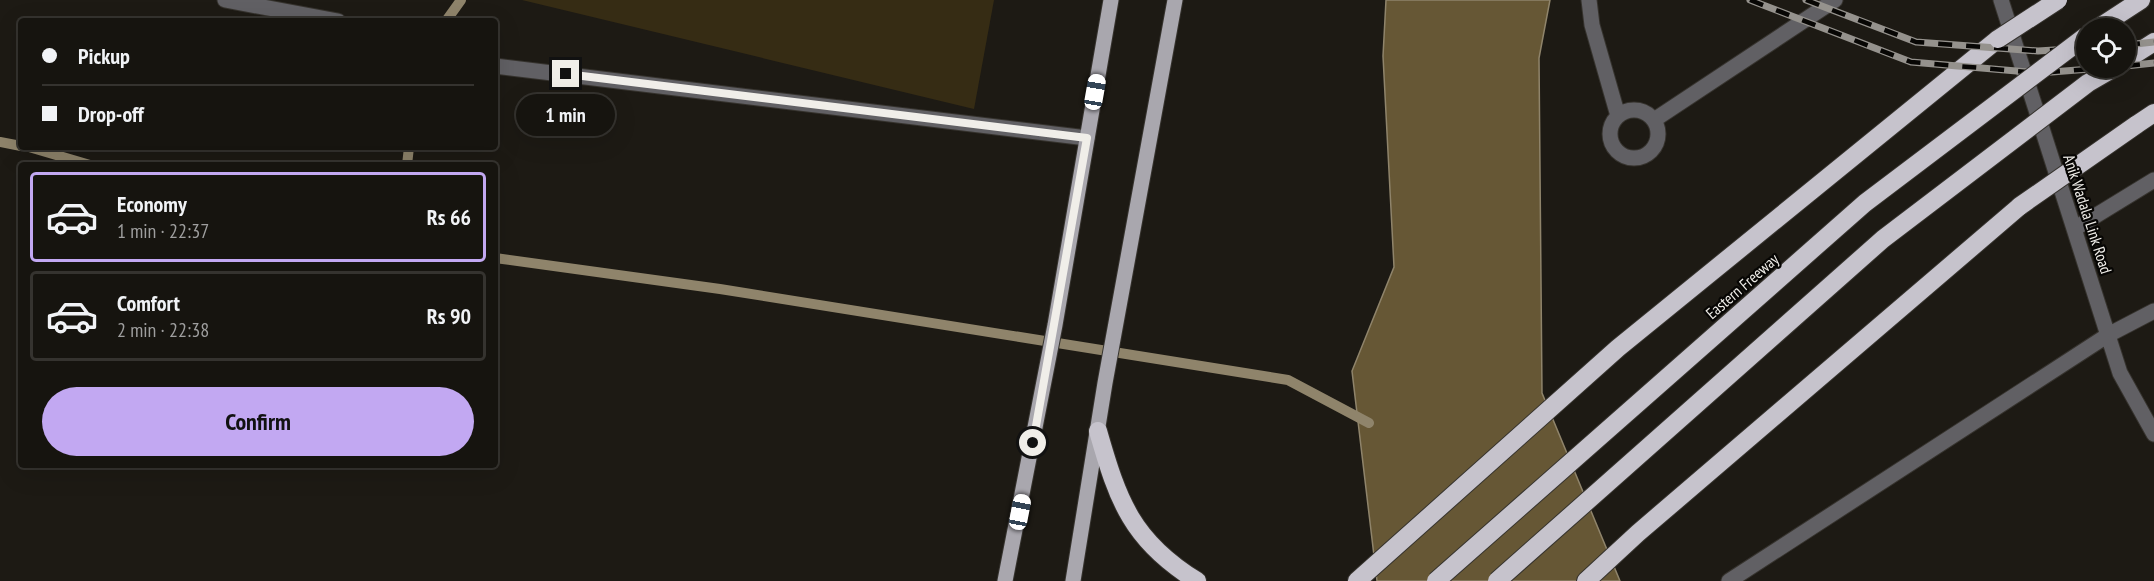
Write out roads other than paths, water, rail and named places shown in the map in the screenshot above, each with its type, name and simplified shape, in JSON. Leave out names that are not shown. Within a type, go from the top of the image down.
[{"type":"highway","points":[[1356,581],[1646,325],[1998,39],[2058,0]]},
{"type":"highway","points":[[2113,18],[2141,0]]},
{"type":"highway","points":[[2136,54],[2154,42]]},
{"type":"highway","name":"Eastern Freeway","points":[[1436,581],[1865,204],[2076,44]]},
{"type":"highway","points":[[1497,581],[1883,239],[2098,78]]},
{"type":"highway","points":[[1586,581],[1638,533],[2020,206],[2154,113]]},
{"type":"highway","points":[[1098,431],[1122,504],[1139,532],[1156,551],[1197,581]]},
{"type":"main road","points":[[1005,581],[1055,325],[1111,0]]},
{"type":"main road","points":[[1072,581],[1105,383],[1175,0]]},
{"type":"street","points":[[225,0],[322,18]]},
{"type":"street","points":[[1589,0],[1592,25],[1618,116]]},
{"type":"street","points":[[1654,120],[1835,0]]},
{"type":"street","name":"Anik Wadala Link Road","points":[[2001,0],[2120,373],[2154,434]]},
{"type":"street","points":[[498,66],[1087,138]]},
{"type":"street","points":[[1633,110],[1648,114],[1654,120],[1658,128],[1656,144],[1646,156],[1638,159],[1622,157],[1611,146],[1609,130],[1618,116],[1633,110]]},
{"type":"street","points":[[2074,229],[2154,180]]},
{"type":"street","points":[[1729,581],[2108,335],[2154,310]]},
{"type":"waterway","points":[[448,18],[461,0]]},
{"type":"waterway","points":[[0,142],[18,145]]},
{"type":"waterway","points":[[39,150],[80,162]]},
{"type":"waterway","points":[[407,162],[409,150]]},
{"type":"waterway","points":[[498,258],[720,289],[1288,380],[1369,423]]},
{"type":"railway","points":[[1750,0],[1911,62],[2039,73],[2076,70]]},
{"type":"railway","points":[[1806,0],[1916,42],[2038,51],[2076,49]]},
{"type":"railway","points":[[2136,44],[2154,42]]},
{"type":"railway","points":[[2136,65],[2154,63]]}]
